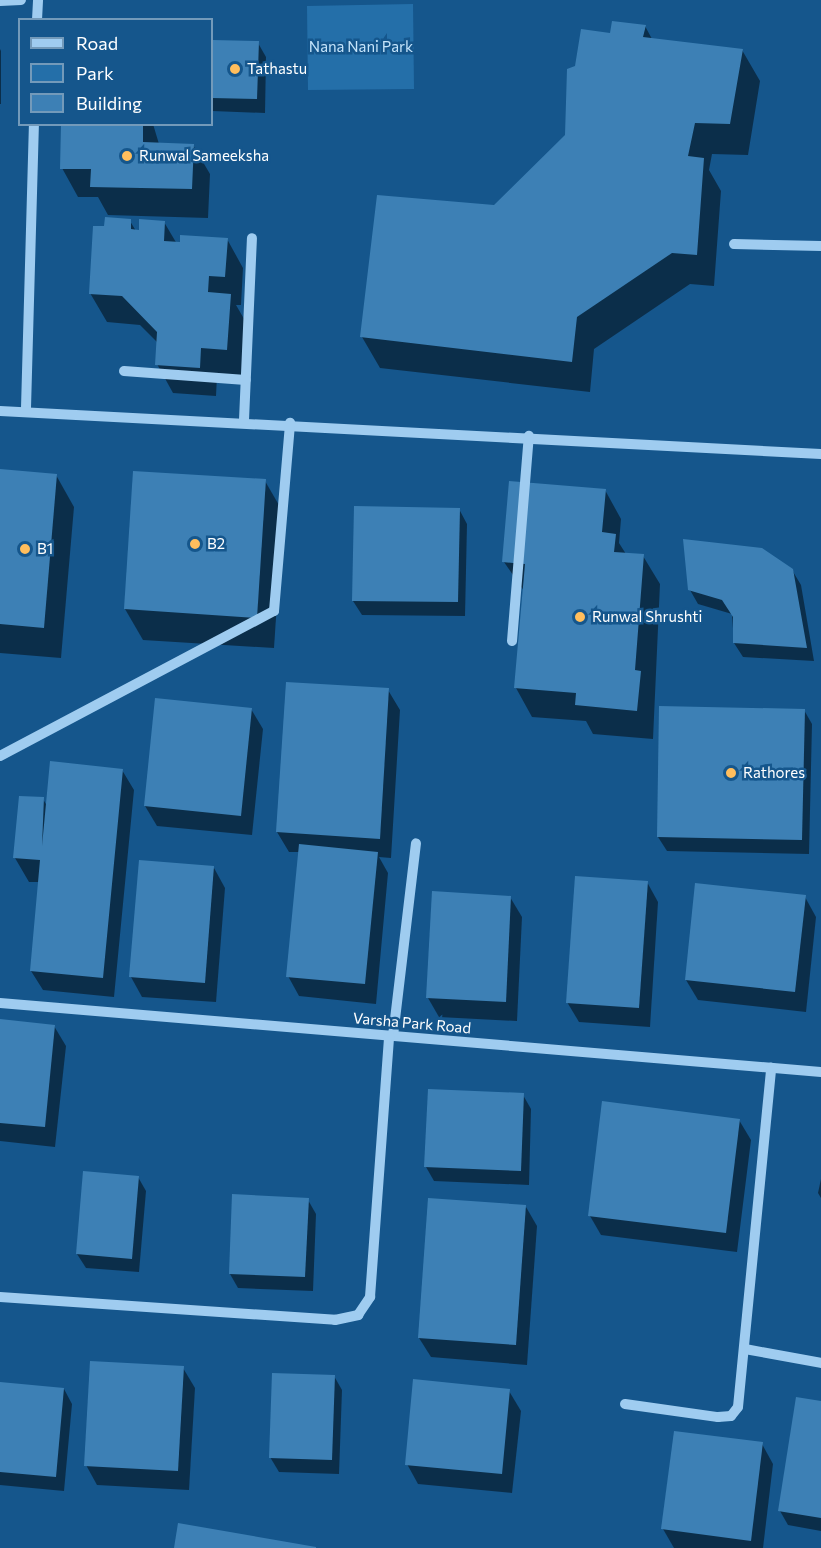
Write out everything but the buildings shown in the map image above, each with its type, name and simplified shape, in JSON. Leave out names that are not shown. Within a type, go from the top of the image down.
[{"type":"street","points":[[0,1],[21,0]]},
{"type":"street","points":[[37,18],[38,0]]},
{"type":"street","points":[[26,408],[34,126]]},
{"type":"street","points":[[244,420],[252,238]]},
{"type":"street","points":[[734,244],[821,246]]},
{"type":"street","points":[[124,371],[246,380]]},
{"type":"street","points":[[0,411],[26,408],[821,454]]},
{"type":"street","points":[[0,756],[274,611],[290,423]]},
{"type":"street","points":[[512,641],[529,436]]},
{"type":"street","points":[[0,1297],[335,1320],[358,1315],[370,1298],[391,1036],[417,843]]},
{"type":"street","name":"Varsha Park Road","points":[[0,1004],[821,1072]]},
{"type":"street","points":[[625,1404],[730,1416],[738,1407],[771,1068]]},
{"type":"street","points":[[745,1349],[821,1364]]},
{"type":"green space","name":"Nana Nani Park","points":[[413,4],[414,89],[308,90],[307,6]]},
{"type":"place","name":"Tathastu","points":[[235,69]]},
{"type":"place","name":"Runwal Sameeksha","points":[[127,156]]},
{"type":"place","name":"B2","points":[[195,544]]},
{"type":"place","name":"B1","points":[[25,549]]},
{"type":"place","name":"Runwal Shrushti","points":[[580,617]]},
{"type":"place","name":"Rathores","points":[[731,773]]}]
